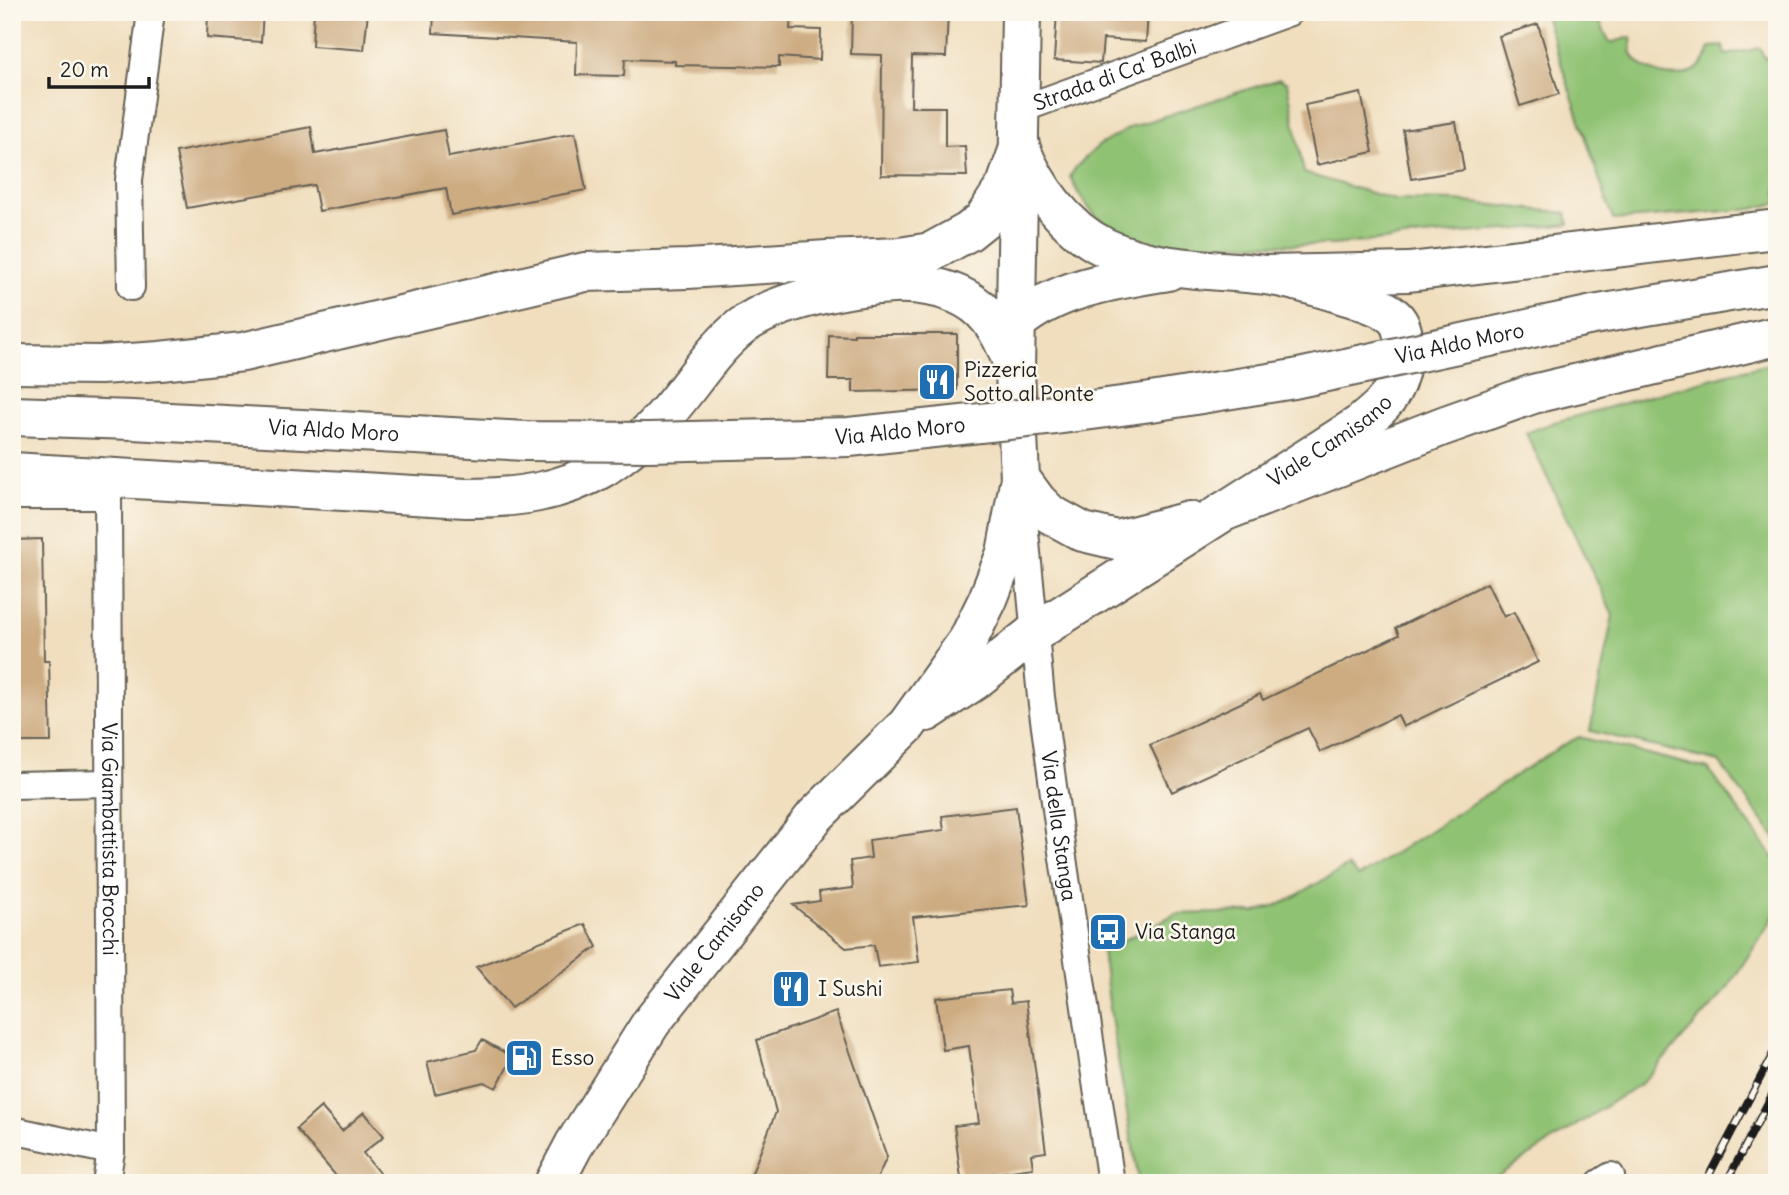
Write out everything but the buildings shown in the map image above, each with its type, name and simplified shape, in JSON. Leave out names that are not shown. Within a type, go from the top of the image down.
[{"type":"main road","name":"Strada di Ca' Balbi","points":[[1019,127],[1021,12]]},
{"type":"main road","points":[[12,364],[100,365],[243,352],[585,272],[900,257],[931,252],[968,232],[983,220],[1006,185],[1019,127]]},
{"type":"main road","name":"Viale Camisano","points":[[907,724],[974,681],[1034,633],[1359,425],[1387,400],[1398,381],[1405,346],[1400,326],[1394,316],[1367,302],[1328,289],[1268,275],[1180,269],[1133,259],[1101,246],[1072,226],[1050,199],[1028,166],[1019,127]]},
{"type":"main road","name":"Viale Camisano","points":[[554,1183],[574,1145],[651,1023],[815,816],[907,724],[968,640],[988,599],[1006,553],[1020,478],[1016,372],[1019,127]]},
{"type":"main road","points":[[1268,275],[1409,272],[1777,229]]},
{"type":"main road","points":[[688,269],[718,275],[744,294],[750,304],[742,326]]},
{"type":"main road","name":"Viale Camisano","points":[[1016,323],[1054,298],[1113,281],[1180,269]]},
{"type":"main road","name":"Via Aldo Moro","points":[[12,416],[526,441],[649,442],[849,437],[1055,415],[1268,383],[1593,315],[1777,284]]},
{"type":"main road","points":[[12,472],[466,498],[530,495],[576,481],[628,450],[651,430],[705,364],[742,326],[761,314],[815,296],[863,287],[917,285],[941,289],[968,299],[1002,338],[1016,372]]},
{"type":"main road","points":[[1223,512],[1443,426],[1533,394],[1777,336]]},
{"type":"main road","name":"Viale Camisano","points":[[1020,478],[1050,514],[1083,532],[1117,540],[1223,512]]},
{"type":"street","points":[[131,287],[129,180],[151,12]]},
{"type":"street","name":"Strada di Ca' Balbi","points":[[1019,127],[1290,12]]},
{"type":"street","name":"Via della Stanga","points":[[1020,478],[1034,633],[1059,831],[1111,1183]]},
{"type":"street","name":"Via Giambattista Brocchi","points":[[12,496],[108,496],[111,1151],[106,1183]]},
{"type":"street","points":[[12,785],[109,783]]},
{"type":"street","points":[[12,1130],[111,1151]]},
{"type":"green space","points":[[1544,12],[1595,12],[1610,43],[1631,37],[1635,59],[1653,71],[1673,76],[1692,72],[1700,66],[1710,47],[1723,46],[1725,55],[1760,48],[1765,59],[1777,56],[1777,203],[1752,209],[1613,220]]},
{"type":"green space","points":[[1279,79],[1287,83],[1304,173],[1395,200],[1456,201],[1567,213],[1569,224],[1333,245],[1158,243],[1128,235],[1104,222],[1094,214],[1077,191],[1070,176],[1077,166],[1098,146],[1131,127]]},
{"type":"green space","points":[[1777,362],[1777,840],[1719,762],[1590,731],[1613,615],[1526,433],[1555,422]]},
{"type":"green space","points":[[1579,737],[1708,769],[1777,862],[1777,910],[1770,923],[1724,993],[1643,1082],[1487,1183],[1139,1183],[1102,951],[1175,914],[1256,912],[1283,903],[1348,866],[1358,877]]},
{"type":"railway","points":[[1705,1183],[1777,1046]]},
{"type":"railway","points":[[1726,1183],[1777,1085]]},
{"type":"place","name":"Pizzeria Sotto al Ponte","points":[[937,382]]},
{"type":"place","name":"Via Stanga","points":[[1108,932]]},
{"type":"place","name":"I Sushi","points":[[791,989]]},
{"type":"place","name":"Esso","points":[[524,1058]]}]
